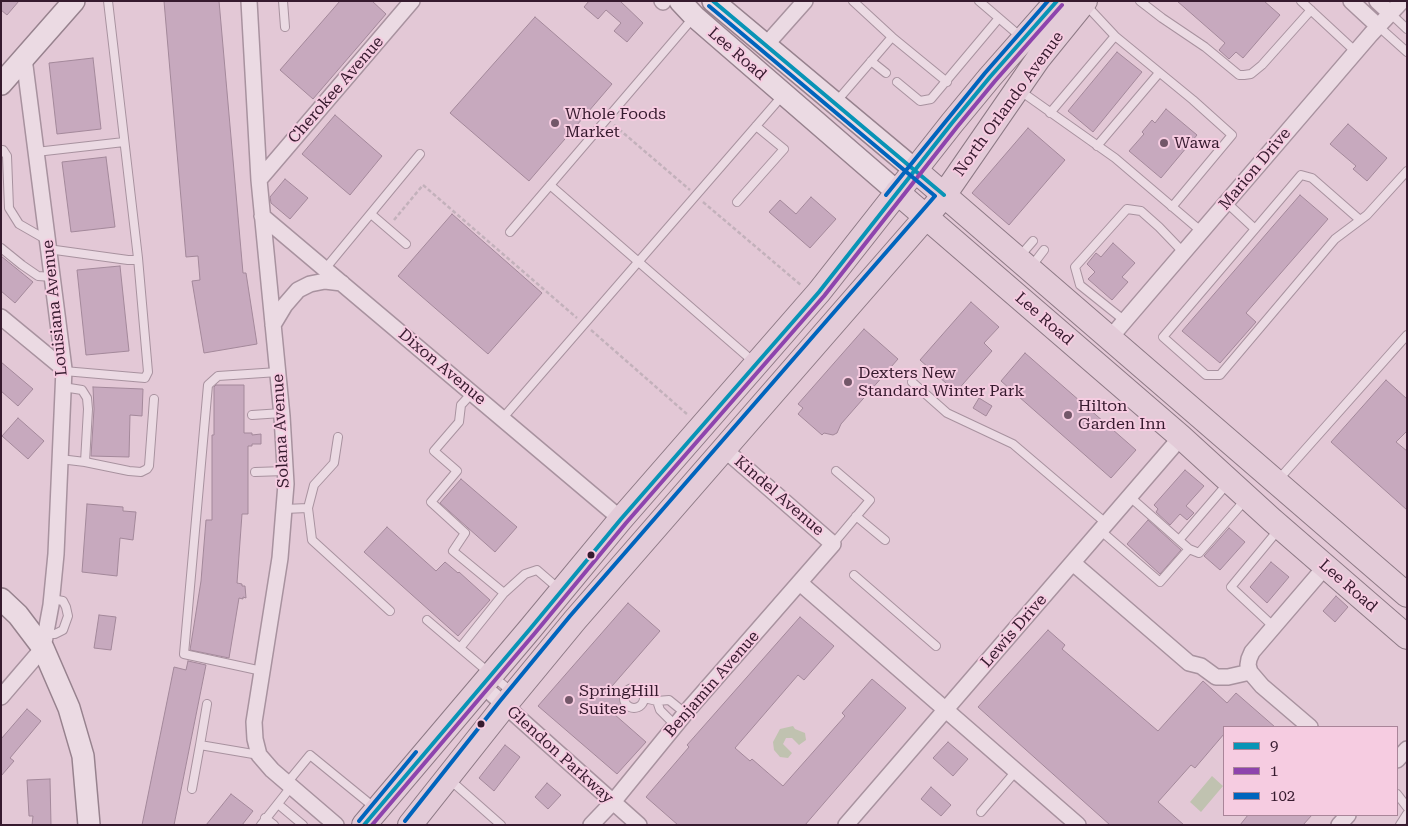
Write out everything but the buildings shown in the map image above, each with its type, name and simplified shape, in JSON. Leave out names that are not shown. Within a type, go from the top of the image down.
[{"type":"main road","name":"North Orlando Avenue","points":[[370,817],[621,519],[819,292],[990,76],[1057,1]]},
{"type":"main road","name":"North Orlando Avenue","points":[[410,825],[509,700],[581,614],[926,217],[944,195],[1038,59],[1085,2]]},
{"type":"main road","name":"Lee Road","points":[[915,170],[944,195],[1027,256],[1118,330],[1229,443],[1407,595]]},
{"type":"main road","name":"Lee Road","points":[[897,192],[1229,481],[1247,498],[1274,534],[1325,567],[1407,637]]},
{"type":"main road","points":[[743,428],[760,380],[756,364]]},
{"type":"main road","points":[[1181,438],[1193,434],[1203,434],[1229,443]]},
{"type":"street","points":[[1,84],[74,1]]},
{"type":"street","name":"Solana Avenue","points":[[249,1],[259,180],[282,413],[286,484],[280,558],[254,722],[255,739],[259,755]]},
{"type":"street","name":"Cherokee Avenue","points":[[259,180],[412,1]]},
{"type":"street","name":"Lee Road","points":[[713,1],[915,170]]},
{"type":"street","points":[[765,46],[805,1]]},
{"type":"street","points":[[1352,1],[1378,26]]},
{"type":"street","points":[[1377,1],[1390,13]]},
{"type":"street","name":"Marion Drive","points":[[1118,330],[1378,26],[1402,1]]},
{"type":"street","name":"Lee Road","points":[[668,2],[701,9],[784,94],[897,192]]},
{"type":"street","name":"Louisiana Avenue","points":[[24,58],[64,370],[56,554],[52,599],[45,641]]},
{"type":"street","name":"Dixon Avenue","points":[[262,216],[621,519]]},
{"type":"street","points":[[273,325],[285,305],[298,290],[310,284],[325,281],[342,283]]},
{"type":"street","points":[[1,317],[64,370]]},
{"type":"street","name":"Lewis Drive","points":[[846,825],[1181,438]]},
{"type":"street","name":"Kindel Avenue","points":[[724,449],[833,544]]},
{"type":"street","name":"Benjamin Avenue","points":[[591,825],[613,802],[685,713],[833,544]]},
{"type":"street","points":[[1073,563],[1189,663],[1201,666],[1216,677],[1228,677],[1250,672]]},
{"type":"street","points":[[1309,726],[1262,686],[1250,672],[1248,665],[1252,652],[1325,567]]},
{"type":"street","points":[[800,583],[1078,825]]},
{"type":"street","points":[[1,598],[45,641],[69,708],[83,756],[89,825]]},
{"type":"street","points":[[1,697],[45,641]]},
{"type":"street","name":"Glendon Parkway","points":[[486,680],[639,825]]},
{"type":"street","points":[[1398,759],[1407,749]]},
{"type":"street","points":[[259,755],[272,770],[336,825]]},
{"type":"lane","points":[[64,370],[144,378],[148,372],[138,258],[108,1]]},
{"type":"lane","points":[[283,1],[285,27]]},
{"type":"lane","points":[[853,1],[892,37],[946,82]]},
{"type":"lane","points":[[978,1],[1024,39]]},
{"type":"lane","points":[[1140,1],[1205,47],[1239,75],[1251,74],[1311,10]]},
{"type":"lane","points":[[1301,1],[1356,52]]},
{"type":"lane","points":[[1085,2],[1115,36],[1193,100],[1232,135],[1172,208]]},
{"type":"lane","points":[[510,232],[701,9]]},
{"type":"lane","points":[[1390,13],[1407,29]]},
{"type":"lane","points":[[897,82],[920,101],[931,99],[999,18]]},
{"type":"lane","points":[[1378,26],[1407,52]]},
{"type":"lane","points":[[1050,114],[1115,36]]},
{"type":"lane","points":[[835,104],[892,37]]},
{"type":"lane","points":[[871,61],[886,73]]},
{"type":"lane","points":[[1097,146],[1159,73]]},
{"type":"lane","points":[[1017,89],[1115,158],[1202,232]]},
{"type":"lane","points":[[502,419],[784,94]]},
{"type":"lane","points":[[737,202],[784,149],[756,126]]},
{"type":"lane","points":[[36,152],[124,142]]},
{"type":"lane","points":[[1,150],[7,156],[9,208],[19,224],[48,245],[128,260],[138,258]]},
{"type":"lane","points":[[325,269],[420,154]]},
{"type":"lane","points":[[1360,220],[1312,178],[1301,175],[1163,337],[1206,375],[1220,375],[1335,239],[1367,215],[1407,171]]},
{"type":"lane","points":[[550,184],[756,364]]},
{"type":"lane","points":[[1227,203],[1255,229]]},
{"type":"lane","points":[[1118,330],[1080,285],[1075,267],[1126,209],[1141,211],[1159,226],[1184,253]]},
{"type":"lane","points":[[371,214],[406,244]]},
{"type":"lane","points":[[1,248],[38,276],[52,277]]},
{"type":"lane","points":[[1027,256],[1044,250]]},
{"type":"lane","points":[[1276,483],[1407,335]]},
{"type":"lane","points":[[262,671],[184,654],[208,385],[218,376],[278,372]]},
{"type":"lane","points":[[912,382],[947,413],[1013,444],[1104,527],[1160,582],[1189,549]]},
{"type":"lane","points":[[63,387],[82,390],[87,398],[85,462]]},
{"type":"lane","points":[[472,393],[461,405],[459,422],[434,451],[457,471],[431,502],[465,533],[453,551],[504,593]]},
{"type":"lane","points":[[60,459],[142,472],[147,469],[149,466],[154,399]]},
{"type":"lane","points":[[252,415],[282,413]]},
{"type":"lane","points":[[338,437],[334,462],[314,485],[308,508],[312,540],[390,611]]},
{"type":"lane","points":[[255,472],[285,471]]},
{"type":"lane","points":[[833,544],[870,500],[836,471]]},
{"type":"lane","points":[[1179,540],[1229,481]]},
{"type":"lane","points":[[1130,497],[1189,549],[1200,553],[1247,498]]},
{"type":"lane","points":[[284,510],[308,508]]},
{"type":"lane","points":[[856,516],[885,540]]},
{"type":"lane","points":[[1274,534],[1230,586],[1274,627]]},
{"type":"lane","points":[[460,648],[504,593],[525,574],[536,570],[561,591]]},
{"type":"lane","points":[[854,575],[936,646]]},
{"type":"lane","points":[[427,620],[460,648],[486,680]]},
{"type":"lane","points":[[644,698],[657,701],[669,700],[685,713]]},
{"type":"lane","points":[[657,701],[660,710],[675,726]]},
{"type":"lane","points":[[192,789],[207,704]]},
{"type":"lane","points":[[200,745],[259,755]]},
{"type":"lane","points":[[274,825],[263,821],[278,804],[310,755],[370,817]]},
{"type":"lane","points":[[981,812],[1016,771]]},
{"type":"lane","points":[[448,777],[501,825]]},
{"type":"lane","points":[[1398,795],[1407,807]]},
{"type":"lane","points":[[278,804],[303,825]]},
{"type":"lane","points":[[1400,825],[1407,814]]},
{"type":"path","points":[[393,220],[423,185],[690,416]]},
{"type":"shaded area","points":[[793,726],[795,729],[805,733],[806,740],[799,745],[792,738],[786,738],[783,744],[792,753],[788,758],[780,757],[774,750],[773,742],[780,729]]},
{"type":"shaded area","points":[[1212,776],[1223,786],[1201,812],[1190,802]]},
{"type":"transit line","name":"9","points":[[713,1],[944,195]]},
{"type":"transit line","name":"102","points":[[886,195],[985,73],[1048,1]]},
{"type":"transit line","name":"9","points":[[364,825],[621,519],[819,292],[952,123],[1057,1]]},
{"type":"transit line","name":"1","points":[[372,825],[626,523],[824,296],[957,127],[1062,5]]},
{"type":"transit line","name":"102","points":[[405,821],[570,616],[935,196],[709,6]]},
{"type":"transit line","name":"102","points":[[359,821],[416,752]]},
{"type":"place","name":"Whole Foods Market","points":[[555,123]]},
{"type":"place","name":"Wawa","points":[[1164,143]]},
{"type":"place","name":"Dexters New Standard Winter Park","points":[[848,382]]},
{"type":"place","name":"Hilton Garden Inn","points":[[1068,415]]},
{"type":"place","name":"SpringHill Suites","points":[[569,700]]}]
